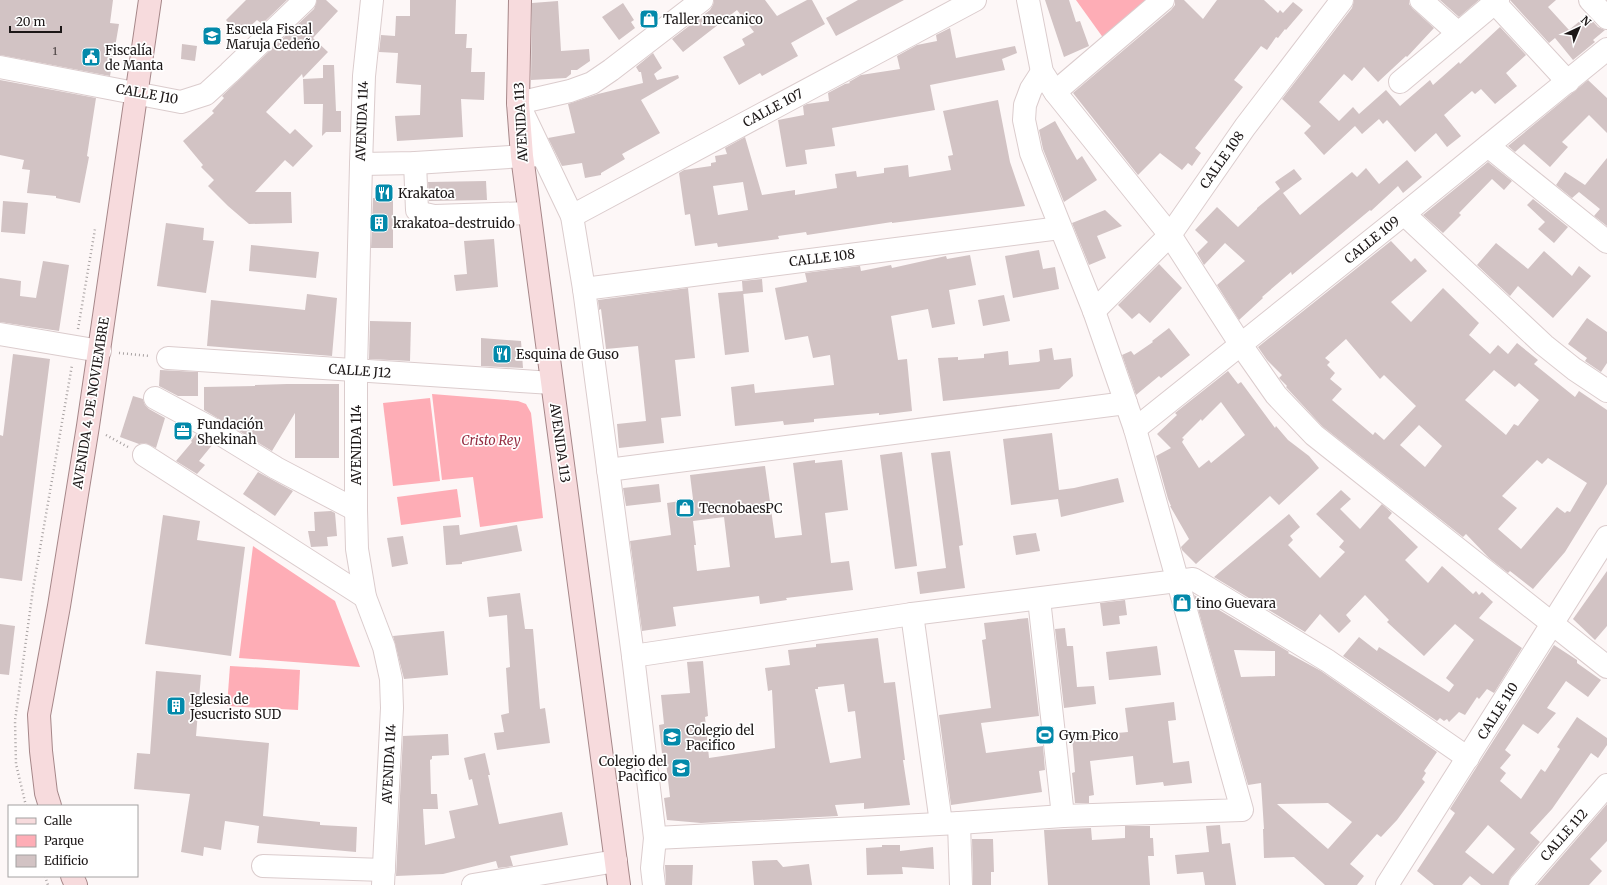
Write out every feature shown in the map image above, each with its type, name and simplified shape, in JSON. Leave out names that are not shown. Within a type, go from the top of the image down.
[{"type":"main road","name":"AVENIDA 4 DE NOVIEMBRE","points":[[50,805],[46,793],[41,751],[39,715],[59,606],[100,351],[150,0]]},
{"type":"main road","name":"AVENIDA 113","points":[[520,0],[518,103],[532,155],[529,213],[619,885]]},
{"type":"street","name":"CALLE J10","points":[[0,67],[181,102],[206,94],[305,0]]},
{"type":"street","name":"AVENIDA 114","points":[[372,0],[364,76],[361,164],[356,371],[356,510],[357,549],[365,597],[384,647],[391,679],[392,708],[384,878]]},
{"type":"street","points":[[518,103],[570,91],[592,83],[612,70],[702,0]]},
{"type":"street","name":"CALLE 107","points":[[572,216],[975,0]]},
{"type":"street","points":[[1028,0],[1042,72],[1055,92],[1170,235],[1241,345],[1276,395],[1314,434],[1401,505],[1554,623],[1607,667]]},
{"type":"street","points":[[1055,92],[1163,0]]},
{"type":"street","name":"CALLE 108","points":[[1094,312],[1170,235],[1245,127],[1342,0]]},
{"type":"street","points":[[1421,0],[1458,33]]},
{"type":"street","points":[[1590,0],[1607,18]]},
{"type":"street","points":[[1400,82],[1496,2],[1568,82]]},
{"type":"street","name":"CALLE 109","points":[[1134,429],[1241,345],[1607,49]]},
{"type":"street","points":[[655,838],[1063,816],[1242,810],[1126,402],[1094,312],[1031,153],[1024,120],[1025,105],[1031,89],[1042,72]]},
{"type":"street","points":[[1488,146],[1607,242]]},
{"type":"street","points":[[361,164],[415,163],[532,155],[572,216],[584,289],[634,656],[655,838],[652,868],[654,885]]},
{"type":"street","points":[[415,163],[417,210],[425,214],[434,216],[529,213]]},
{"type":"street","points":[[1404,214],[1544,345],[1574,369],[1607,391]]},
{"type":"street","name":"CALLE 108","points":[[584,289],[1060,228]]},
{"type":"street","points":[[0,334],[100,351]]},
{"type":"street","name":"CALLE J12","points":[[168,358],[552,383]]},
{"type":"street","points":[[156,398],[209,427],[276,468],[356,510]]},
{"type":"street","points":[[608,470],[1126,402]]},
{"type":"street","points":[[144,455],[365,597]]},
{"type":"street","name":"CALLE 110","points":[[1387,885],[1607,537]]},
{"type":"street","points":[[634,656],[912,614],[1193,579],[1328,661],[1468,758]]},
{"type":"street","points":[[1039,599],[1063,816]]},
{"type":"street","points":[[912,614],[961,885]]},
{"type":"street","name":"CALLE 112","points":[[1520,885],[1607,785]]},
{"type":"street","points":[[473,885],[616,861]]},
{"type":"street","points":[[263,866],[384,878]]},
{"type":"path","points":[[26,805],[16,764],[15,721],[33,588],[96,222]]},
{"type":"path","points":[[100,351],[168,358]]},
{"type":"path","points":[[88,426],[144,455]]},
{"type":"green space","points":[[1076,0],[1152,0],[1104,39]]},
{"type":"green space","name":"Cristo Rey","points":[[432,394],[518,401],[526,404],[531,413],[543,518],[480,527],[473,477],[442,480]]},
{"type":"green space","points":[[430,398],[440,481],[393,486],[383,403]]},
{"type":"green space","points":[[457,489],[461,517],[401,525],[397,497]]},
{"type":"green space","points":[[253,546],[335,601],[360,667],[239,658]]},
{"type":"green space","points":[[230,666],[300,670],[298,710],[227,706]]},
{"type":"building","points":[[0,0],[113,0],[110,23],[119,24],[110,76],[0,55]]},
{"type":"building","points":[[246,0],[287,0],[262,24],[257,20],[240,35],[226,20]]},
{"type":"building","points":[[317,0],[326,0],[338,11],[313,38],[328,52],[303,78],[302,74],[266,112],[290,134],[295,129],[313,146],[293,167],[285,160],[255,192],[291,192],[292,223],[249,224],[208,186],[214,180],[201,167],[203,165],[183,141],[214,113],[212,111],[224,98],[222,96],[314,9]]},
{"type":"building","points":[[410,0],[456,0],[455,34],[467,34],[466,48],[472,48],[471,72],[485,72],[484,100],[461,99],[463,137],[397,141],[395,116],[420,115],[421,85],[396,83],[398,53],[379,52],[381,35],[395,36],[396,16],[410,16]]},
{"type":"building","points":[[714,0],[765,0],[777,16],[807,0],[812,0],[825,24],[791,43],[798,56],[762,76],[760,73],[739,85],[723,57],[745,45],[742,39],[754,32],[737,10],[683,52],[672,39],[710,10]]},
{"type":"building","points":[[858,0],[904,0],[836,36],[826,18]]},
{"type":"building","points":[[1045,0],[1069,0],[1076,22],[1080,21],[1089,46],[1064,57]]},
{"type":"building","points":[[1175,0],[1184,0],[1203,19],[1217,0],[1264,0],[1278,13],[1280,10],[1283,13],[1293,2],[1303,10],[1278,38],[1276,37],[1267,50],[1261,46],[1234,80],[1243,87],[1195,148],[1201,153],[1192,166],[1188,163],[1182,170],[1160,153],[1138,175],[1073,93],[1171,10],[1175,5]]},
{"type":"building","points":[[1354,0],[1409,0],[1409,4],[1413,9],[1434,28],[1407,57],[1406,56],[1378,82],[1364,67],[1352,81],[1344,74],[1319,102],[1339,121],[1353,107],[1359,114],[1386,90],[1400,106],[1430,80],[1433,85],[1459,62],[1460,64],[1500,27],[1526,55],[1506,73],[1517,86],[1495,104],[1481,89],[1475,94],[1472,91],[1444,115],[1461,136],[1447,147],[1436,133],[1415,152],[1387,120],[1383,124],[1379,119],[1362,134],[1355,126],[1324,155],[1304,133],[1311,126],[1282,99],[1352,8]]},
{"type":"building","points":[[1440,0],[1479,0],[1459,17]]},
{"type":"building","points":[[1510,0],[1556,0],[1548,7],[1569,30],[1587,15],[1598,27],[1605,30],[1593,40],[1595,42],[1573,60],[1555,38],[1549,43]]},
{"type":"building","points":[[558,1],[561,51],[589,49],[590,61],[577,70],[571,70],[571,74],[566,78],[531,80],[532,3]]},
{"type":"building","points":[[623,3],[634,20],[631,22],[635,28],[619,40],[602,17]]},
{"type":"building","points":[[950,28],[956,58],[1015,46],[1017,53],[1002,59],[1005,70],[930,85],[935,110],[832,128],[835,146],[805,150],[807,164],[786,167],[778,120],[804,115],[803,106],[807,104],[829,101],[828,93],[850,83],[849,82],[861,75],[900,69],[897,56],[917,45],[937,41],[936,35]]},
{"type":"building","points":[[182,44],[197,46],[195,61],[181,59]]},
{"type":"building","points":[[653,53],[662,68],[654,74],[657,80],[678,75],[679,78],[641,100],[660,133],[622,154],[625,159],[601,173],[601,175],[585,178],[582,163],[562,166],[548,138],[575,133],[568,104],[598,94],[643,83],[641,72],[639,72],[636,67]]},
{"type":"building","points":[[323,65],[334,65],[336,111],[341,111],[341,132],[326,132],[322,136],[323,104],[304,104],[303,79],[323,78]]},
{"type":"building","points":[[0,80],[96,98],[87,156],[89,157],[80,203],[56,198],[56,196],[27,193],[30,170],[22,169],[24,160],[0,155]]},
{"type":"building","points":[[1588,80],[1607,98],[1607,133],[1589,115],[1562,142],[1568,147],[1550,167],[1524,144],[1515,152],[1508,146]]},
{"type":"building","points":[[998,100],[1010,162],[1025,206],[892,222],[807,235],[806,232],[778,236],[779,239],[718,247],[717,243],[695,246],[690,214],[685,215],[679,173],[684,170],[711,166],[711,163],[716,162],[715,156],[727,154],[725,148],[745,137],[762,195],[795,190],[795,195],[837,188],[835,174],[856,171],[857,177],[884,173],[884,168],[908,165],[909,177],[951,170],[948,156],[953,155],[943,111]],"holes":[[[743,182],[748,210],[718,215],[713,186]]]},
{"type":"building","points":[[1055,121],[1077,160],[1082,156],[1097,180],[1064,202],[1043,149],[1039,130]]},
{"type":"building","points":[[1607,158],[1607,226],[1594,216],[1600,209],[1579,192],[1572,198],[1556,185],[1565,172],[1585,185]]},
{"type":"building","points":[[1407,160],[1422,177],[1403,193],[1398,186],[1371,211],[1370,210],[1292,275],[1291,272],[1262,297],[1263,298],[1239,320],[1217,285],[1245,261],[1225,243],[1204,265],[1197,253],[1208,242],[1195,230],[1217,207],[1238,227],[1257,208],[1280,189],[1275,182],[1294,169],[1302,179],[1283,193],[1300,215],[1352,172],[1357,177],[1366,168],[1379,184]]},
{"type":"building","points":[[1488,162],[1512,181],[1504,190],[1492,179],[1459,213],[1461,215],[1443,233],[1423,215]]},
{"type":"building","points":[[486,181],[487,200],[429,201],[428,182]]},
{"type":"building","name":"krakatoa-destruido","points":[[373,198],[393,198],[393,248],[371,248]]},
{"type":"building","points":[[1533,199],[1568,227],[1554,243],[1538,229],[1545,222],[1527,205]]},
{"type":"building","points":[[3,201],[28,203],[25,234],[1,232]]},
{"type":"building","points":[[1105,210],[1122,226],[1097,236],[1106,258],[1089,265],[1072,223]]},
{"type":"building","points":[[166,223],[204,228],[203,240],[214,241],[206,293],[157,286]]},
{"type":"building","points":[[494,239],[498,287],[456,291],[454,275],[467,274],[464,241]]},
{"type":"building","points":[[1391,241],[1411,262],[1415,258],[1427,271],[1391,302],[1411,322],[1443,288],[1479,323],[1469,335],[1490,354],[1498,345],[1508,354],[1517,343],[1538,360],[1534,364],[1575,397],[1579,391],[1607,410],[1607,484],[1565,552],[1533,589],[1510,571],[1508,573],[1489,558],[1466,534],[1463,537],[1322,426],[1286,387],[1287,386],[1279,378],[1282,375],[1267,360],[1258,347]],"holes":[[[1346,339],[1380,379],[1384,375],[1416,406],[1384,440],[1375,432],[1373,435],[1332,400],[1342,389],[1330,379],[1335,373],[1327,365],[1330,362],[1325,358]],[[1494,370],[1515,387],[1519,383],[1539,400],[1518,426],[1514,424],[1506,435],[1465,400]],[[1419,425],[1442,446],[1425,467],[1400,445]],[[1548,458],[1587,483],[1570,512],[1567,511],[1565,513],[1557,507],[1521,549],[1498,529],[1517,508],[1502,496],[1537,460],[1542,464]]]},
{"type":"building","points":[[1496,243],[1528,269],[1544,251],[1572,276],[1579,266],[1591,276],[1553,318],[1518,286],[1510,296],[1477,265]]},
{"type":"building","points":[[251,245],[319,252],[316,278],[249,271]]},
{"type":"building","points":[[1039,250],[1043,269],[1055,267],[1059,289],[1013,298],[1005,256]]},
{"type":"building","points":[[970,255],[976,285],[949,290],[955,324],[932,328],[928,309],[891,316],[898,360],[907,359],[912,411],[879,415],[879,413],[814,419],[814,422],[784,425],[783,421],[735,426],[731,387],[754,384],[755,393],[834,385],[830,355],[813,358],[808,336],[785,340],[775,288],[807,282],[805,273],[860,266],[861,271],[891,265],[892,268],[946,256],[947,259]]},
{"type":"building","points":[[43,261],[69,265],[59,331],[0,322],[0,278],[21,281],[20,296],[36,298]]},
{"type":"building","points":[[1159,264],[1182,288],[1150,323],[1139,313],[1132,319],[1118,305]]},
{"type":"building","points":[[762,279],[763,292],[743,294],[742,281]]},
{"type":"building","points":[[688,288],[695,358],[675,360],[681,416],[661,418],[664,443],[619,448],[617,424],[646,421],[638,346],[606,349],[601,309],[599,310],[598,300]]},
{"type":"building","points":[[743,291],[749,352],[725,355],[718,293]]},
{"type":"building","points":[[307,294],[337,298],[332,356],[207,346],[211,300],[305,310]]},
{"type":"building","points":[[1004,295],[1010,321],[983,326],[978,300]]},
{"type":"building","points":[[1587,318],[1607,332],[1607,363],[1601,372],[1585,361],[1587,358],[1568,344]]},
{"type":"building","points":[[370,321],[411,322],[410,361],[369,359]]},
{"type":"building","points":[[1169,328],[1190,355],[1161,378],[1159,376],[1136,395],[1122,355],[1131,351],[1134,355],[1153,342],[1152,341]]},
{"type":"building","name":"Esquina de Guso","points":[[481,338],[521,341],[523,368],[481,366]]},
{"type":"building","points":[[1052,348],[1054,360],[1071,358],[1073,376],[1059,389],[943,401],[938,358],[958,357],[958,360],[984,358],[984,354],[1008,351],[1009,365],[1038,362],[1040,361],[1039,350]]},
{"type":"building","points":[[13,354],[50,359],[22,581],[0,578],[0,435],[3,436]]},
{"type":"building","points":[[160,370],[198,372],[198,396],[178,396],[159,386]]},
{"type":"building","points":[[1228,371],[1238,384],[1241,382],[1275,428],[1276,426],[1288,440],[1309,456],[1319,468],[1279,505],[1270,496],[1196,564],[1182,550],[1181,547],[1189,539],[1170,506],[1156,456],[1171,448],[1157,434],[1177,415],[1175,413]],"holes":[[[1221,402],[1245,435],[1211,463],[1209,460],[1199,468],[1182,442],[1184,439],[1182,438]]]},
{"type":"building","points":[[339,384],[339,458],[295,458],[295,413],[272,451],[204,410],[204,387]]},
{"type":"building","points":[[133,396],[143,399],[145,405],[149,409],[165,418],[156,448],[145,443],[139,444],[120,437]]},
{"type":"building","points":[[1052,433],[1059,490],[1118,478],[1124,502],[1061,517],[1058,499],[1011,505],[1003,439]]},
{"type":"building","points":[[196,434],[213,444],[199,461],[205,465],[197,474],[176,461],[192,442],[191,441]]},
{"type":"building","points":[[950,451],[963,545],[959,546],[965,588],[920,594],[917,572],[946,568],[931,453]]},
{"type":"building","points":[[902,452],[917,566],[895,569],[880,455]]},
{"type":"building","points":[[815,460],[815,463],[842,460],[848,510],[825,513],[831,563],[849,561],[853,590],[786,598],[787,600],[760,604],[759,596],[673,607],[676,626],[642,631],[630,541],[671,535],[667,503],[693,499],[690,475],[765,466],[775,538],[802,535],[793,463]],"holes":[[[724,517],[730,567],[697,571],[693,521]]]},
{"type":"building","points":[[258,472],[293,491],[275,516],[243,494]]},
{"type":"building","points":[[659,484],[661,502],[626,506],[623,488]]},
{"type":"building","points":[[1341,490],[1351,499],[1340,509],[1360,529],[1382,504],[1392,513],[1388,518],[1418,547],[1405,560],[1428,583],[1442,566],[1473,594],[1476,591],[1479,595],[1482,592],[1493,602],[1479,618],[1522,648],[1494,693],[1487,689],[1479,699],[1477,697],[1465,715],[1459,712],[1449,722],[1447,719],[1444,721],[1440,718],[1437,721],[1343,656],[1359,637],[1377,651],[1379,647],[1449,692],[1454,685],[1446,678],[1474,640],[1455,624],[1424,656],[1387,622],[1389,620],[1365,595],[1346,615],[1351,621],[1339,633],[1320,614],[1305,632],[1214,577],[1289,514],[1300,527],[1290,536],[1293,540],[1288,545],[1320,578],[1345,552],[1339,547],[1344,541],[1316,514]]},
{"type":"building","points":[[331,511],[335,513],[337,536],[327,537],[328,546],[311,547],[308,531],[315,531],[314,512]]},
{"type":"building","points":[[163,515],[200,521],[197,540],[245,547],[231,656],[145,644]]},
{"type":"building","points":[[459,525],[460,535],[517,525],[522,551],[462,562],[462,564],[446,565],[443,526]]},
{"type":"building","points":[[1036,533],[1040,551],[1016,555],[1013,536]]},
{"type":"building","points":[[403,536],[408,564],[392,567],[387,538]]},
{"type":"building","points":[[1607,571],[1607,626],[1595,640],[1573,619]]},
{"type":"building","points":[[520,593],[525,629],[533,629],[540,709],[545,708],[550,743],[497,750],[494,733],[504,732],[501,715],[509,713],[506,668],[510,667],[507,615],[489,617],[487,597]]},
{"type":"building","points":[[1194,595],[1289,652],[1288,653],[1321,671],[1437,752],[1424,771],[1426,773],[1422,779],[1425,782],[1397,820],[1381,837],[1377,834],[1350,864],[1364,876],[1357,885],[1325,885],[1294,857],[1264,858],[1261,783],[1248,785]],"holes":[[[1234,650],[1275,651],[1275,676],[1241,677]],[[1328,803],[1352,822],[1328,849],[1277,804]]]},
{"type":"building","points":[[1125,600],[1127,615],[1119,616],[1120,624],[1103,626],[1100,603]]},
{"type":"building","points":[[1028,618],[1039,716],[981,723],[986,753],[1043,746],[1045,770],[1039,771],[1042,792],[951,805],[939,715],[991,708],[982,640],[986,639],[984,623]]},
{"type":"building","points":[[0,624],[15,626],[9,675],[0,674]]},
{"type":"building","points":[[1065,628],[1067,646],[1073,646],[1077,687],[1094,686],[1096,704],[1064,708],[1055,629]]},
{"type":"building","points":[[444,631],[448,675],[404,679],[393,636]]},
{"type":"building","points":[[878,638],[884,683],[895,682],[905,760],[903,760],[910,805],[864,809],[864,803],[835,805],[838,816],[701,823],[667,820],[664,798],[670,797],[666,762],[663,763],[659,725],[664,724],[661,695],[690,693],[687,662],[703,661],[708,716],[705,717],[709,758],[775,748],[772,690],[768,691],[765,668],[790,665],[788,650],[816,647],[816,644]],"holes":[[[844,684],[848,712],[855,711],[861,758],[830,763],[815,689],[818,689],[818,687]]]},
{"type":"building","points":[[1554,645],[1577,660],[1577,663],[1601,680],[1588,697],[1566,681],[1547,708],[1556,713],[1538,734],[1523,724],[1505,750],[1511,755],[1500,768],[1506,773],[1500,781],[1521,799],[1541,769],[1545,772],[1560,749],[1557,747],[1577,717],[1607,738],[1607,745],[1598,758],[1591,753],[1552,809],[1530,833],[1540,842],[1511,877],[1508,885],[1481,885],[1470,876],[1462,885],[1434,885],[1417,871],[1455,813],[1450,809]],"holes":[[[1488,825],[1515,849],[1493,874],[1465,852]]]},
{"type":"building","points":[[1157,646],[1161,675],[1109,680],[1106,652]]},
{"type":"building","name":"Iglesia de Jesucristo SUD","points":[[156,671],[201,675],[196,736],[269,743],[263,816],[320,822],[320,825],[357,827],[356,852],[257,843],[259,826],[225,821],[221,850],[204,847],[203,856],[181,852],[190,794],[134,789],[137,753],[150,754]]},
{"type":"building","points":[[1174,702],[1176,720],[1168,721],[1173,763],[1189,761],[1192,783],[1164,786],[1163,782],[1136,785],[1133,756],[1090,761],[1094,795],[1089,796],[1089,803],[1075,803],[1072,773],[1075,772],[1072,737],[1128,732],[1125,708]]},
{"type":"building","points":[[448,734],[449,755],[432,756],[432,759],[430,760],[431,794],[437,794],[438,809],[423,809],[425,845],[455,838],[449,811],[478,805],[472,779],[469,780],[464,758],[485,753],[490,775],[488,775],[499,824],[562,812],[568,845],[510,856],[513,866],[498,868],[496,861],[443,874],[396,876],[403,736]]},
{"type":"building","points":[[1607,804],[1607,841],[1590,859],[1602,871],[1589,885],[1537,885]]},
{"type":"building","points":[[1220,825],[1222,844],[1230,843],[1236,885],[1205,885],[1203,872],[1177,874],[1175,855],[1209,852],[1206,826]]},
{"type":"building","points":[[1125,826],[1150,826],[1150,838],[1153,838],[1154,856],[1148,856],[1150,885],[1048,885],[1044,830],[1091,828],[1092,840],[1125,838]]},
{"type":"building","points":[[972,839],[993,839],[994,872],[991,872],[991,885],[973,885]]},
{"type":"building","points":[[882,845],[900,845],[900,851],[933,847],[934,869],[902,867],[903,874],[867,875],[866,848],[882,847]]},
{"type":"building","points":[[777,860],[783,867],[809,864],[812,885],[754,885],[752,861]]},
{"type":"building","points":[[665,865],[693,865],[692,885],[666,885]]},
{"type":"place","name":"Taller mecanico","points":[[649,19]]},
{"type":"place","name":"Escuela Fiscal Maruja Cedeño","points":[[212,36]]},
{"type":"place","name":"Fiscalía de Manta","points":[[91,57]]},
{"type":"place","name":"Krakatoa","points":[[384,193]]},
{"type":"place","name":"krakatoa-destruido","points":[[379,223]]},
{"type":"place","name":"Esquina de Guso","points":[[502,354]]},
{"type":"place","name":"Fundación Shekinah","points":[[183,431]]},
{"type":"place","name":"TecnobaesPC","points":[[685,508]]},
{"type":"place","name":"tino Guevara","points":[[1182,603]]},
{"type":"place","name":"Iglesia de Jesucristo SUD","points":[[176,706]]},
{"type":"place","name":"Gym Pico","points":[[1045,735]]},
{"type":"place","name":"Colegio del Pacifico","points":[[672,737]]},
{"type":"place","name":"Colegio del Pacìfico","points":[[681,768]]}]
